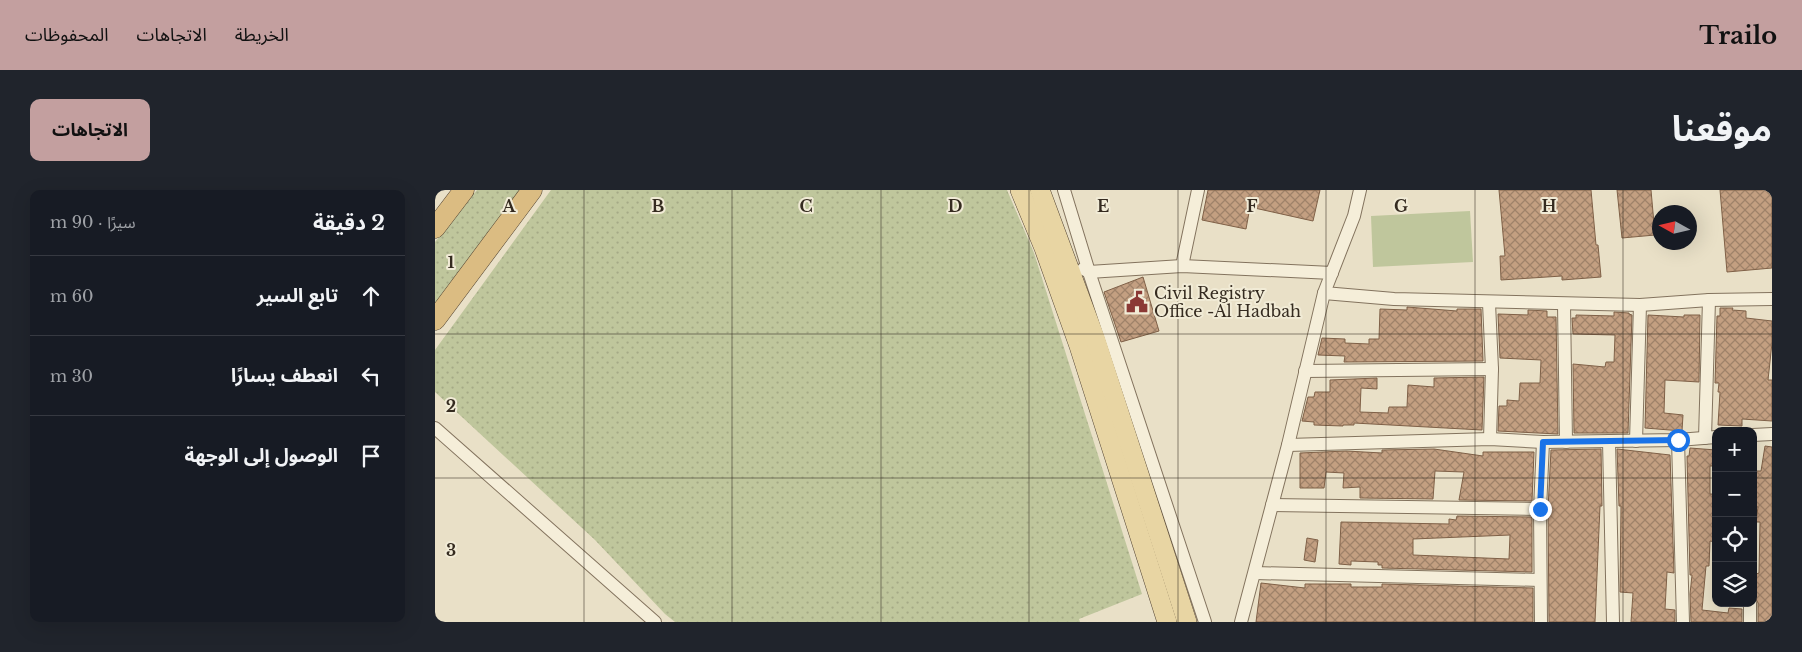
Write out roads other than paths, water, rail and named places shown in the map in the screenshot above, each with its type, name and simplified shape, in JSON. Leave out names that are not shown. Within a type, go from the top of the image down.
[{"type":"highway","points":[[435,228],[464,190]]},
{"type":"highway","points":[[435,320],[532,190]]},
{"type":"main road","points":[[1020,190],[1087,342],[1187,622]]},
{"type":"main road","points":[[1039,190],[1067,260],[1087,342],[1167,622]]},
{"type":"street","points":[[1064,190],[1089,272],[1205,622]]},
{"type":"street","points":[[1182,266],[1198,190]]},
{"type":"street","points":[[1241,622],[1289,445],[1323,293],[1353,216],[1359,190]]},
{"type":"street","points":[[1067,260],[1089,272],[1182,266],[1332,273]]},
{"type":"street","points":[[1323,293],[1394,299],[1489,303],[1639,305],[1772,298]]},
{"type":"street","points":[[1289,445],[1491,439],[1566,442],[1710,438],[1709,300]]},
{"type":"street","points":[[1489,303],[1491,439]]},
{"type":"street","points":[[1564,304],[1566,442]]},
{"type":"street","points":[[1636,441],[1639,305]]},
{"type":"street","points":[[1305,371],[1491,369]]},
{"type":"street","points":[[435,428],[655,622]]},
{"type":"street","points":[[1757,435],[1772,434]]},
{"type":"street","points":[[1678,440],[1683,622]]},
{"type":"street","points":[[1609,441],[1613,622]]},
{"type":"street","points":[[1541,622],[1540,509],[1543,442]]},
{"type":"street","points":[[1272,505],[1540,509]]},
{"type":"street","points":[[1255,573],[1540,580]]},
{"type":"street","points":[[1750,607],[1750,622]]},
{"type":"place","name":"Civil Registry Office -Al Hadbah","points":[[1137,302]]}]
